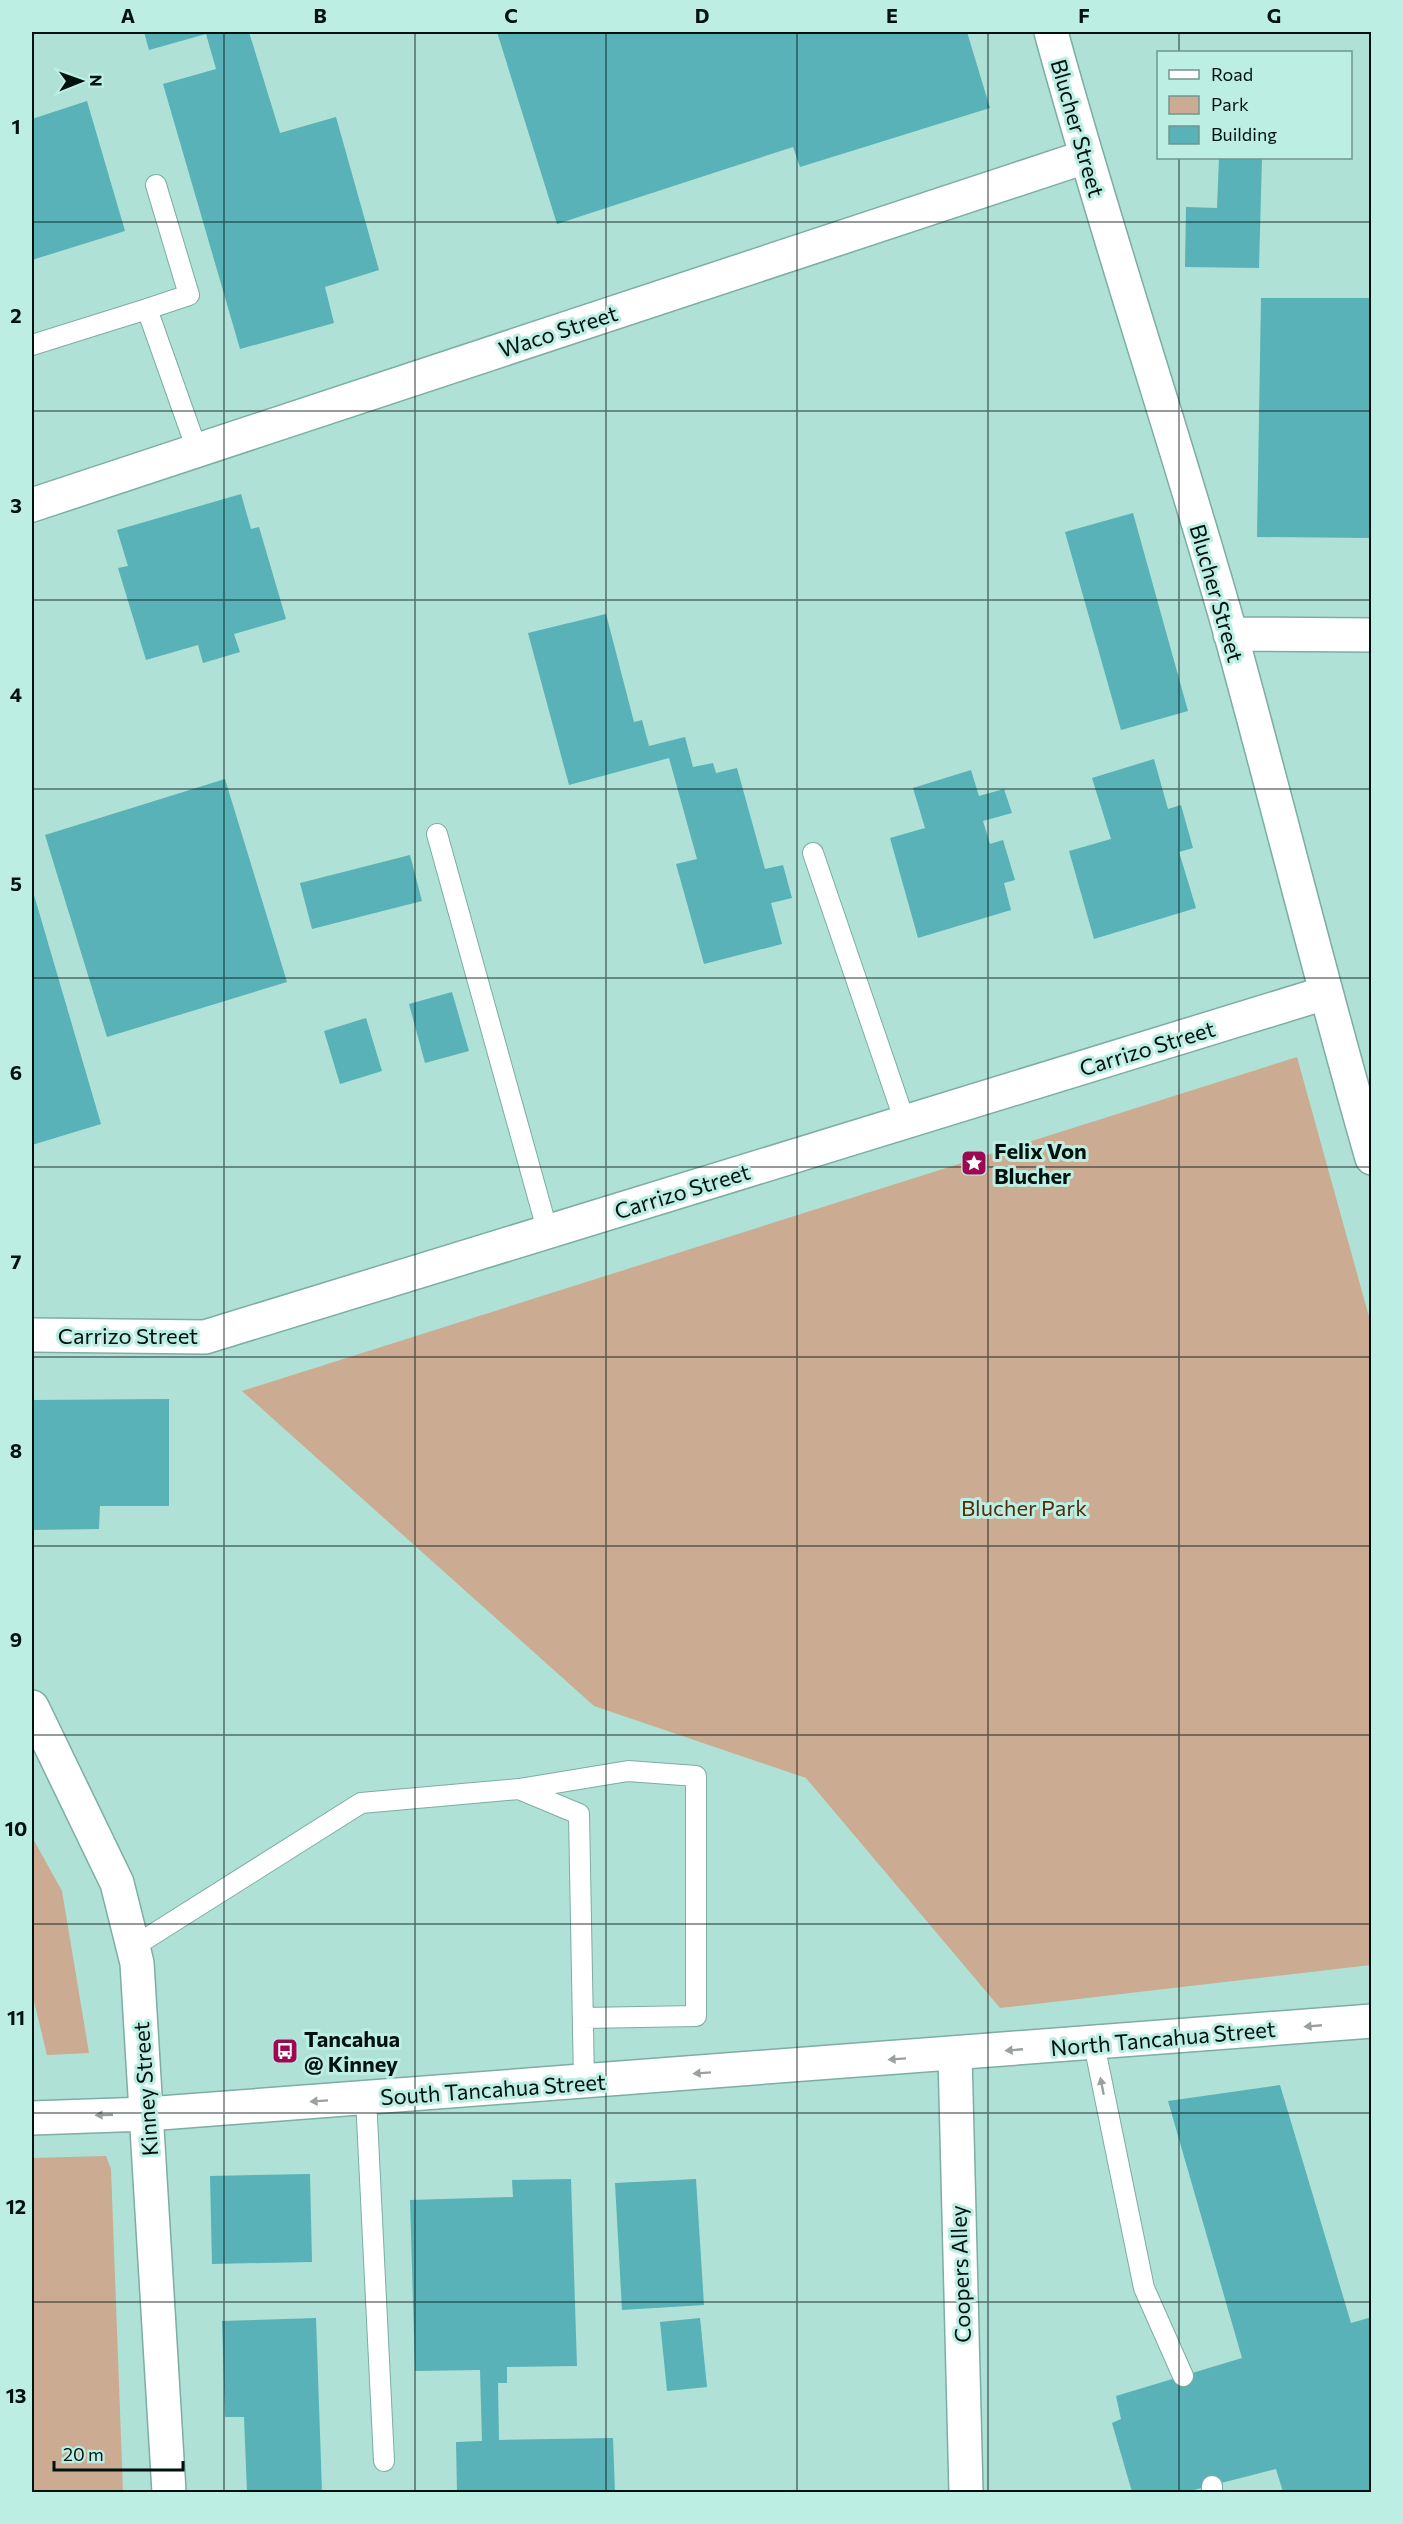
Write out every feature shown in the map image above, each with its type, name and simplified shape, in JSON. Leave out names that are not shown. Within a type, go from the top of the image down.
[{"type":"street","name":"Blucher Street","points":[[1051,32],[1085,157],[1230,634],[1371,1158]]},
{"type":"street","name":"Waco Street","points":[[32,504],[1085,157]]},
{"type":"street","points":[[1230,634],[1371,634]]},
{"type":"street","name":"Carrizo Street","points":[[32,1335],[205,1337],[1325,993]]},
{"type":"street","name":"Kinney Street","points":[[32,1707],[117,1883],[137,1963],[169,2493]]},
{"type":"street","name":"North Tancahua Street","points":[[955,2055],[1371,2021]]},
{"type":"street","name":"South Tancahua Street","points":[[32,2118],[147,2114],[955,2055]]},
{"type":"street","name":"Coopers Alley","points":[[955,2055],[966,2493]]},
{"type":"lane","points":[[32,345],[189,295],[156,185]]},
{"type":"lane","points":[[147,309],[197,450]]},
{"type":"lane","points":[[437,834],[548,1233]]},
{"type":"lane","points":[[813,854],[904,1122]]},
{"type":"lane","points":[[133,1947],[361,1803],[519,1789],[628,1771],[696,1776],[696,2016],[584,2018]]},
{"type":"lane","points":[[519,1789],[579,1814],[584,2082]]},
{"type":"lane","points":[[1094,2044],[1144,2288],[1183,2376]]},
{"type":"lane","points":[[366,2098],[384,2461]]},
{"type":"green space","name":"Blucher Park","points":[[1297,1057],[1371,1324],[1371,1965],[1000,2008],[806,1778],[594,1706],[242,1391]]},
{"type":"green space","points":[[32,1837],[62,1891],[89,2053],[47,2055],[32,1993]]},
{"type":"green space","points":[[106,2156],[111,2169],[123,2492],[32,2492],[32,2158]]},
{"type":"building","points":[[144,32],[249,32],[280,133],[336,117],[379,270],[325,287],[334,323],[240,349],[163,84],[216,69],[206,34],[149,50]]},
{"type":"building","points":[[497,32],[967,32],[990,108],[800,167],[793,147],[557,224]]},
{"type":"building","points":[[87,101],[125,231],[32,260],[32,119]]},
{"type":"building","points":[[1219,159],[1262,159],[1259,268],[1185,267],[1186,207],[1217,208]]},
{"type":"building","points":[[1261,298],[1372,298],[1372,538],[1257,537]]},
{"type":"building","points":[[241,494],[251,529],[259,527],[286,619],[234,634],[240,652],[203,663],[198,645],[146,660],[118,568],[128,566],[117,530]]},
{"type":"building","points":[[1133,513],[1188,711],[1121,730],[1065,532]]},
{"type":"building","points":[[606,614],[634,722],[642,720],[649,746],[685,737],[693,767],[713,763],[716,773],[737,768],[765,869],[783,865],[792,898],[771,903],[782,944],[704,964],[676,864],[697,859],[669,758],[569,785],[528,633]]},
{"type":"building","points":[[1154,759],[1168,809],[1181,805],[1193,848],[1179,852],[1196,908],[1094,939],[1069,851],[1111,839],[1092,778]]},
{"type":"building","points":[[971,770],[979,796],[1004,789],[1012,813],[983,821],[990,844],[1003,840],[1015,880],[1004,883],[1011,910],[918,938],[890,838],[925,828],[913,788]]},
{"type":"building","points":[[225,779],[287,982],[107,1037],[45,835]]},
{"type":"building","points":[[410,855],[422,901],[312,929],[300,883]]},
{"type":"building","points":[[32,888],[101,1124],[32,1145]]},
{"type":"building","points":[[452,992],[469,1051],[425,1063],[409,1004]]},
{"type":"building","points":[[366,1018],[382,1071],[340,1084],[324,1031]]},
{"type":"building","points":[[169,1399],[169,1506],[100,1506],[99,1529],[32,1530],[32,1400]]},
{"type":"building","points":[[1280,2085],[1351,2323],[1372,2317],[1372,2492],[1283,2492],[1276,2469],[1186,2492],[1132,2492],[1112,2423],[1121,2419],[1116,2396],[1242,2358],[1168,2101]]},
{"type":"building","points":[[310,2174],[312,2262],[212,2264],[210,2176]]},
{"type":"building","points":[[571,2179],[577,2366],[507,2367],[507,2383],[498,2383],[499,2440],[613,2438],[615,2492],[457,2492],[456,2442],[482,2441],[480,2370],[415,2371],[410,2200],[513,2197],[512,2180]]},
{"type":"building","points":[[696,2179],[704,2305],[622,2310],[615,2183]]},
{"type":"building","points":[[316,2318],[322,2492],[247,2492],[244,2417],[225,2417],[222,2321]]},
{"type":"building","points":[[700,2318],[707,2387],[667,2391],[660,2322]]},
{"type":"place","name":"Felix Von Blucher","points":[[974,1163]]},
{"type":"place","name":"Tancahua @ Kinney","points":[[285,2051]]}]
